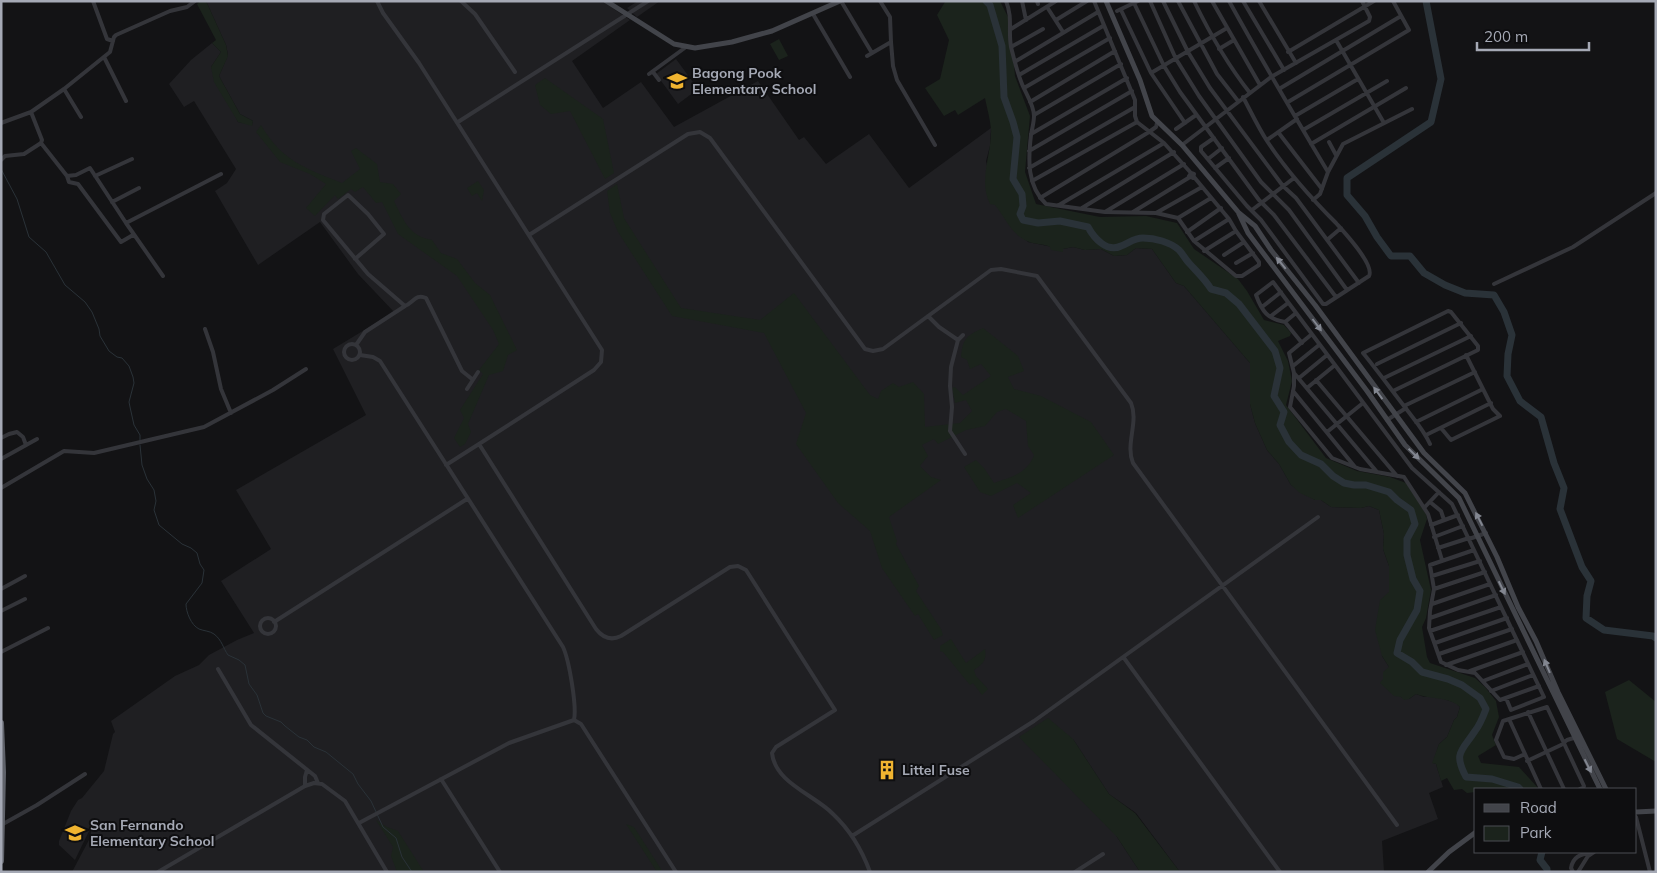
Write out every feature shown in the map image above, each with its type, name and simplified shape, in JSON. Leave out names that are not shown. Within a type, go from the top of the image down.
[{"type":"highway","points":[[1,723],[3,772],[1,861]]},
{"type":"street","points":[[93,1],[107,39],[113,41]]},
{"type":"street","points":[[1,124],[31,112],[64,89],[112,50],[114,36],[170,11],[187,7],[195,1]]},
{"type":"street","points":[[377,1],[458,122],[603,353],[602,360],[594,370],[446,465]]},
{"type":"street","points":[[461,1],[475,14],[514,72]]},
{"type":"street","points":[[606,1],[674,44],[686,47],[713,46],[761,34],[781,28],[841,1],[872,53]]},
{"type":"street","points":[[458,122],[648,1]]},
{"type":"street","points":[[880,1],[890,17],[893,66],[897,80],[935,145]]},
{"type":"street","points":[[1006,1],[1011,16],[1011,47],[1034,116],[1029,151],[1029,168],[1032,181],[1040,198],[1046,204],[1105,212],[1156,213],[1178,218],[1211,198]]},
{"type":"street","points":[[1022,1],[1026,20]]},
{"type":"street","points":[[1011,29],[1056,1]]},
{"type":"street","points":[[1056,20],[1087,1]]},
{"type":"street","points":[[1094,1],[1132,91],[1137,122],[1174,152],[1192,176],[1230,219],[1236,231],[1259,262],[1259,265],[1239,277],[1204,251],[1194,241],[1178,218]]},
{"type":"street","points":[[1106,1],[1140,80],[1152,116],[1157,123],[1182,145],[1239,213],[1255,226],[1424,454],[1465,493],[1486,533],[1518,607],[1606,788]]},
{"type":"street","points":[[1150,1],[1176,59],[1199,96],[1261,182],[1289,210],[1347,290]]},
{"type":"street","points":[[1163,1],[1188,52],[1210,88],[1359,283]]},
{"type":"street","points":[[1178,1],[1217,74],[1238,101]]},
{"type":"street","points":[[1194,1],[1219,49],[1250,93]]},
{"type":"street","points":[[1212,1],[1260,84]]},
{"type":"street","points":[[1228,1],[1328,172]]},
{"type":"street","points":[[1243,1],[1284,70]]},
{"type":"street","points":[[1259,1],[1296,63]]},
{"type":"street","points":[[1182,145],[1260,84],[1370,20],[1362,1]]},
{"type":"street","points":[[1288,52],[1374,1]]},
{"type":"street","points":[[1288,102],[1409,30],[1393,1]]},
{"type":"street","points":[[1185,123],[1151,74],[1119,10],[1136,2],[1164,66],[1196,115],[1336,297]]},
{"type":"street","points":[[1047,7],[1063,32]]},
{"type":"street","points":[[1016,61],[1098,12]]},
{"type":"street","points":[[813,14],[850,77]]},
{"type":"street","points":[[1279,89],[1401,16]]},
{"type":"street","points":[[1019,75],[1103,26]]},
{"type":"street","points":[[1151,74],[1227,28]]},
{"type":"street","points":[[1011,47],[1043,29]]},
{"type":"street","points":[[1024,88],[1110,38]]},
{"type":"street","points":[[1219,49],[1234,40]]},
{"type":"street","points":[[1336,40],[1384,123]]},
{"type":"street","points":[[867,56],[891,42]]},
{"type":"street","points":[[659,80],[651,73],[686,47]]},
{"type":"street","points":[[1030,102],[1115,51]]},
{"type":"street","points":[[104,57],[126,101]]},
{"type":"street","points":[[1034,116],[1121,64]]},
{"type":"street","points":[[1032,134],[1127,78]]},
{"type":"street","points":[[1267,140],[1296,117],[1358,79]]},
{"type":"street","points":[[1303,130],[1387,80]]},
{"type":"street","points":[[1311,144],[1406,88]]},
{"type":"street","points":[[64,89],[81,117]]},
{"type":"street","points":[[1029,151],[1132,91]]},
{"type":"street","points":[[1214,138],[1200,149],[1246,206],[1252,210],[1322,303],[1326,304],[1370,276],[1371,271],[1358,248],[1294,178],[1267,140],[1242,98]]},
{"type":"street","points":[[1029,168],[1136,107]]},
{"type":"street","points":[[1313,200],[1320,194],[1328,172],[1343,144],[1412,109]]},
{"type":"street","points":[[31,112],[42,140],[41,143],[67,176],[69,182],[78,184],[121,242],[133,235]]},
{"type":"street","points":[[1176,129],[1196,115]]},
{"type":"street","points":[[1032,181],[1137,122]]},
{"type":"street","points":[[1040,198],[1149,132],[1156,127],[1157,123]]},
{"type":"street","points":[[529,235],[688,134],[702,132],[710,138],[864,348],[873,351],[883,349],[994,269],[1001,268],[1037,276],[1132,403],[1134,414],[1130,455],[1133,463],[1397,825]]},
{"type":"street","points":[[1278,132],[1322,189]]},
{"type":"street","points":[[1329,142],[1336,155]]},
{"type":"street","points":[[1,160],[3,155],[24,154],[41,143]]},
{"type":"street","points":[[1058,205],[1164,143]]},
{"type":"street","points":[[1208,159],[1222,148]]},
{"type":"street","points":[[1082,208],[1174,152]]},
{"type":"street","points":[[1216,168],[1229,158]]},
{"type":"street","points":[[94,176],[132,159]]},
{"type":"street","points":[[1105,212],[1184,164]]},
{"type":"street","points":[[67,176],[76,175],[90,168],[133,235],[163,276]]},
{"type":"street","points":[[126,223],[222,174]]},
{"type":"street","points":[[1133,212],[1192,176]]},
{"type":"street","points":[[1252,210],[1294,178]]},
{"type":"street","points":[[1156,213],[1202,187]]},
{"type":"street","points":[[112,202],[139,188]]},
{"type":"street","points":[[1494,284],[1573,247],[1656,192]]},
{"type":"street","points":[[355,259],[382,237],[384,233],[348,195],[324,214],[323,218],[355,259],[368,274],[405,306]]},
{"type":"street","points":[[1187,232],[1221,208]]},
{"type":"street","points":[[1239,213],[1248,233],[1405,445],[1459,498],[1573,739],[1599,788]]},
{"type":"street","points":[[1194,241],[1230,219]]},
{"type":"street","points":[[1328,240],[1340,228]]},
{"type":"street","points":[[1204,251],[1236,231]]},
{"type":"street","points":[[1224,255],[1244,242]]},
{"type":"street","points":[[1236,263],[1253,253]]},
{"type":"street","points":[[1302,343],[1285,322],[1274,320],[1268,316],[1256,295],[1273,282],[1412,468],[1452,504],[1544,697],[1511,710],[1506,698]]},
{"type":"street","points":[[1262,307],[1281,292]]},
{"type":"street","points":[[356,345],[365,332],[418,297],[426,298],[462,371],[472,379]]},
{"type":"street","points":[[1271,316],[1288,302]]},
{"type":"street","points":[[1393,391],[1478,350],[1478,346],[1461,322],[1451,312],[1448,311],[1364,353],[1426,435],[1430,444]]},
{"type":"street","points":[[1285,322],[1296,313]]},
{"type":"street","points":[[928,316],[939,327],[958,340]]},
{"type":"street","points":[[1377,364],[1461,322]]},
{"type":"street","points":[[205,329],[213,352],[221,389],[231,413]]},
{"type":"street","points":[[1312,334],[1289,354],[1294,373],[1290,407],[1332,458],[1356,467],[1404,477],[1428,514],[1442,560]]},
{"type":"street","points":[[963,335],[958,340],[950,374],[952,407],[949,426],[950,431],[965,454]]},
{"type":"street","points":[[1384,378],[1470,336]]},
{"type":"street","points":[[349,345],[356,345],[359,348],[360,354],[357,359],[353,361],[348,360],[344,352],[346,348],[349,345]]},
{"type":"street","points":[[1293,366],[1318,345]]},
{"type":"street","points":[[360,354],[380,361],[565,650],[575,709],[574,720]]},
{"type":"street","points":[[1299,378],[1327,354]]},
{"type":"street","points":[[1441,428],[1449,439],[1452,440],[1500,416],[1493,409],[1466,356]]},
{"type":"street","points":[[1307,388],[1335,365]]},
{"type":"street","points":[[1,488],[61,452],[91,454],[204,427],[306,369]]},
{"type":"street","points":[[467,389],[478,372]]},
{"type":"street","points":[[1387,420],[1397,409],[1475,372]]},
{"type":"street","points":[[1294,373],[1377,472]]},
{"type":"street","points":[[1316,380],[1397,476]]},
{"type":"street","points":[[1416,422],[1483,389]]},
{"type":"street","points":[[1293,391],[1356,467]]},
{"type":"street","points":[[1327,432],[1363,403]]},
{"type":"street","points":[[1426,435],[1491,403]]},
{"type":"street","points":[[1,438],[18,432],[23,437],[26,445]]},
{"type":"street","points":[[1,459],[37,439]]},
{"type":"street","points":[[479,444],[596,630],[605,637],[613,639],[621,636],[726,569],[734,566],[743,568],[835,710],[776,747],[773,751],[773,757],[788,780],[830,810],[852,836],[870,872]]},
{"type":"street","points":[[1404,477],[1412,468]]},
{"type":"street","points":[[1424,508],[1439,492]]},
{"type":"street","points":[[274,622],[467,499]]},
{"type":"street","points":[[1430,502],[1441,511],[1444,520]]},
{"type":"street","points":[[1431,524],[1458,515]]},
{"type":"street","points":[[852,836],[1017,732],[1124,658],[1318,516]]},
{"type":"street","points":[[1434,537],[1463,526]]},
{"type":"street","points":[[1438,548],[1470,540],[1486,533]]},
{"type":"street","points":[[1474,550],[1431,564],[1434,589],[1430,631],[1441,662],[1475,673],[1499,700],[1539,686]]},
{"type":"street","points":[[1432,576],[1480,561]]},
{"type":"street","points":[[1434,589],[1485,572]]},
{"type":"street","points":[[1,589],[25,576]]},
{"type":"street","points":[[1432,604],[1490,584]]},
{"type":"street","points":[[1430,618],[1496,595]]},
{"type":"street","points":[[1,611],[26,599]]},
{"type":"street","points":[[1430,631],[1501,607]]},
{"type":"street","points":[[269,618],[274,622],[275,628],[272,633],[266,634],[261,630],[260,624],[263,620],[269,618]]},
{"type":"street","points":[[1435,643],[1506,618]]},
{"type":"street","points":[[1,652],[48,628]]},
{"type":"street","points":[[1439,654],[1512,629]]},
{"type":"street","points":[[1446,665],[1517,640]]},
{"type":"street","points":[[1468,672],[1523,652]]},
{"type":"street","points":[[1124,658],[1280,872]]},
{"type":"street","points":[[1483,680],[1528,664]]},
{"type":"street","points":[[218,669],[251,725],[317,778],[318,783]]},
{"type":"street","points":[[1491,691],[1533,675]]},
{"type":"street","points":[[1525,754],[1514,759],[1504,757],[1496,740],[1503,721],[1547,707],[1584,786],[1583,788]]},
{"type":"street","points":[[1528,712],[1564,788]]},
{"type":"street","points":[[1509,719],[1541,788]]},
{"type":"street","points":[[359,823],[512,742],[574,720],[581,724],[676,872]]},
{"type":"street","points":[[1528,761],[1580,735]]},
{"type":"street","points":[[305,786],[307,770]]},
{"type":"street","points":[[3,824],[85,774]]},
{"type":"street","points":[[441,780],[500,872]]},
{"type":"street","points":[[158,872],[305,786],[318,783],[326,786],[344,799],[387,872]]},
{"type":"street","points":[[1637,812],[1656,810]]},
{"type":"street","points":[[1637,821],[1650,872]]},
{"type":"street","points":[[1428,872],[1449,852],[1474,833]]},
{"type":"street","points":[[1573,872],[1571,868],[1574,859],[1586,853]]},
{"type":"street","points":[[1578,872],[1591,853]]},
{"type":"street","points":[[1075,872],[1102,854]]},
{"type":"shaded area","points":[[206,1],[602,1],[630,20],[572,61],[603,108],[641,82],[674,127],[758,81],[799,140],[804,137],[826,164],[869,134],[909,188],[991,128],[990,146],[986,161],[996,205],[1028,242],[1063,249],[1073,247],[1085,250],[1101,249],[1114,256],[1127,255],[1136,248],[1152,249],[1176,283],[1184,286],[1250,363],[1250,404],[1255,423],[1267,450],[1279,464],[1291,485],[1315,500],[1321,500],[1331,507],[1361,508],[1369,506],[1379,510],[1384,534],[1383,549],[1389,566],[1389,592],[1382,656],[1389,667],[1401,697],[1409,699],[1416,694],[1424,697],[1438,697],[1456,703],[1460,707],[1447,737],[1439,744],[1433,763],[1436,764],[1443,787],[1429,793],[1438,819],[1382,841],[1384,872],[1180,872],[1136,813],[1109,794],[1073,739],[1117,837],[1140,872],[72,872],[91,836],[91,827],[75,860],[59,845],[59,841],[71,811],[78,800],[82,798],[104,771],[115,732],[111,721],[175,676],[199,665],[209,655],[254,633],[221,581],[271,549],[236,490],[366,415],[333,349],[394,312],[358,274],[320,222],[258,265],[215,191],[227,183],[236,169],[194,101],[184,107],[169,84],[191,60],[212,43],[221,52],[211,67],[238,122],[252,125],[253,121],[240,114],[219,76],[228,55],[226,45]]},
{"type":"shaded area","points":[[638,1],[660,1],[637,17],[627,8]]},
{"type":"shaded area","name":"Bagong Pook Elementary School","points":[[676,59],[698,89],[678,104],[656,74]]},
{"type":"green space","points":[[201,1],[206,1],[226,45],[228,56],[219,76],[240,114],[253,121],[252,126],[238,122],[214,82],[211,67],[221,52],[212,43],[216,40],[197,4]]},
{"type":"green space","points":[[934,1],[1000,1],[1010,21],[1015,76],[1030,116],[1025,172],[1036,204],[1100,217],[1146,216],[1177,223],[1194,249],[1238,279],[1264,320],[1284,325],[1291,333],[1290,336],[1278,341],[1288,361],[1292,381],[1286,405],[1326,458],[1357,471],[1390,477],[1406,483],[1426,514],[1427,519],[1420,540],[1431,590],[1426,618],[1422,627],[1427,657],[1430,663],[1475,678],[1496,701],[1499,717],[1492,735],[1496,745],[1478,756],[1481,763],[1519,767],[1538,788],[1474,788],[1474,792],[1467,793],[1462,789],[1454,790],[1447,778],[1441,781],[1436,764],[1432,763],[1439,744],[1447,737],[1460,707],[1450,701],[1416,694],[1404,700],[1401,697],[1394,696],[1380,683],[1383,679],[1383,672],[1389,667],[1382,656],[1375,630],[1380,600],[1389,592],[1389,566],[1383,549],[1384,534],[1379,510],[1369,506],[1361,508],[1331,507],[1321,500],[1315,500],[1300,493],[1291,485],[1279,464],[1267,450],[1255,423],[1250,404],[1250,363],[1184,286],[1176,283],[1152,249],[1136,248],[1127,255],[1114,256],[1101,249],[1085,250],[1073,247],[1063,249],[1063,252],[1051,250],[1050,247],[1021,238],[1012,230],[995,205],[990,204],[985,186],[985,176],[991,129],[985,98],[958,115],[955,110],[944,116],[925,88],[940,79],[949,40],[937,15],[945,2]]},
{"type":"green space","points":[[779,39],[788,56],[779,60],[770,44]]},
{"type":"green space","points":[[545,78],[603,119],[614,173],[605,179],[570,111],[551,114],[540,105],[535,85]]},
{"type":"green space","points":[[261,125],[277,147],[286,155],[306,168],[342,183],[360,169],[351,151],[356,148],[377,164],[380,182],[393,184],[401,194],[394,201],[408,227],[418,235],[432,240],[441,253],[457,259],[475,283],[490,295],[517,350],[508,355],[503,371],[489,375],[468,424],[471,432],[465,444],[460,447],[454,438],[464,418],[460,410],[483,374],[479,370],[499,344],[493,330],[457,276],[398,234],[382,202],[376,203],[363,187],[355,192],[351,189],[338,199],[335,195],[315,216],[306,208],[326,184],[310,174],[280,162],[256,132]]},
{"type":"green space","points":[[478,181],[484,190],[482,201],[477,193],[472,196],[467,188]]},
{"type":"green space","points":[[617,184],[624,218],[681,308],[760,320],[794,293],[870,395],[878,399],[881,391],[893,383],[899,387],[913,382],[924,394],[925,427],[960,423],[972,411],[966,400],[955,403],[952,388],[955,387],[963,395],[991,376],[981,364],[970,369],[967,360],[961,357],[966,338],[983,328],[1018,356],[1024,371],[1008,377],[1014,389],[1041,396],[1091,422],[1114,455],[1018,518],[1013,505],[1031,493],[1017,483],[991,496],[980,492],[964,467],[976,460],[994,483],[1023,471],[1034,455],[1028,446],[1026,421],[1006,409],[997,412],[985,426],[966,430],[938,444],[934,439],[922,445],[928,456],[920,466],[931,477],[941,480],[889,517],[897,541],[896,544],[919,586],[916,591],[941,629],[943,635],[934,640],[918,614],[915,616],[882,568],[870,531],[838,503],[796,444],[806,413],[764,333],[672,316],[618,232],[610,213],[607,191]]},
{"type":"green space","points":[[951,639],[966,663],[985,649],[984,661],[974,670],[976,676],[988,689],[982,695],[973,683],[970,685],[943,652],[940,651],[940,646]]},
{"type":"green space","points":[[1629,680],[1656,702],[1656,762],[1617,739],[1605,692]]},
{"type":"green space","points":[[1048,718],[1073,739],[1109,794],[1135,813],[1180,872],[1140,872],[1117,837],[1019,737]]},
{"type":"green space","points":[[376,820],[398,831],[424,872],[397,872],[391,856],[393,847]]},
{"type":"green space","points":[[626,824],[634,827],[661,869],[661,872],[657,872]]},
{"type":"waterway","points":[[986,1],[990,5],[1002,46],[1004,97],[1017,137],[1013,179],[1022,194],[1023,206],[1020,214],[1023,220],[1038,223],[1060,221],[1088,227],[1097,240],[1111,248],[1116,248],[1140,238],[1162,241],[1179,250],[1211,289],[1226,293],[1239,304],[1275,351],[1280,368],[1274,396],[1284,412],[1280,425],[1289,442],[1301,455],[1321,464],[1333,476],[1344,483],[1366,485],[1389,492],[1411,510],[1415,524],[1407,539],[1407,555],[1413,579],[1420,591],[1417,610],[1400,640],[1397,653],[1412,662],[1422,672],[1462,685],[1480,698],[1486,709],[1480,724],[1463,748],[1460,757],[1462,769],[1466,777],[1492,779],[1519,788]]},
{"type":"waterway","points":[[1426,1],[1441,79],[1431,122],[1347,178],[1347,195],[1365,216],[1391,256],[1410,256],[1424,273],[1445,285],[1465,293],[1494,295],[1504,312],[1512,335],[1508,354],[1507,376],[1520,401],[1541,417],[1554,463],[1564,488],[1560,509],[1582,567],[1591,581],[1587,596],[1586,618],[1604,630],[1653,636],[1656,638]]},
{"type":"waterway","points":[[1,169],[17,199],[29,237],[46,252],[65,285],[85,302],[92,312],[100,336],[109,351],[122,358],[129,366],[134,383],[129,402],[134,425],[140,435],[140,441]]},
{"type":"waterway","points":[[140,445],[142,465],[147,479],[154,490],[156,501],[154,510],[159,525],[182,544],[197,553],[204,570],[202,583],[186,604],[191,621],[199,629],[211,632],[217,636],[228,655],[245,665],[249,684],[257,695],[263,713],[266,716],[281,722],[299,737],[326,752],[353,774],[371,801],[383,827],[396,838],[402,857],[412,872]]},
{"type":"waterway","points":[[1542,853],[1540,860],[1547,869],[1547,872]]},
{"type":"place","name":"Bagong Pook Elementary School","points":[[677,81]]},
{"type":"place","name":"Littel Fuse","points":[[887,770]]},
{"type":"place","name":"San Fernando Elementary School","points":[[75,833]]}]
